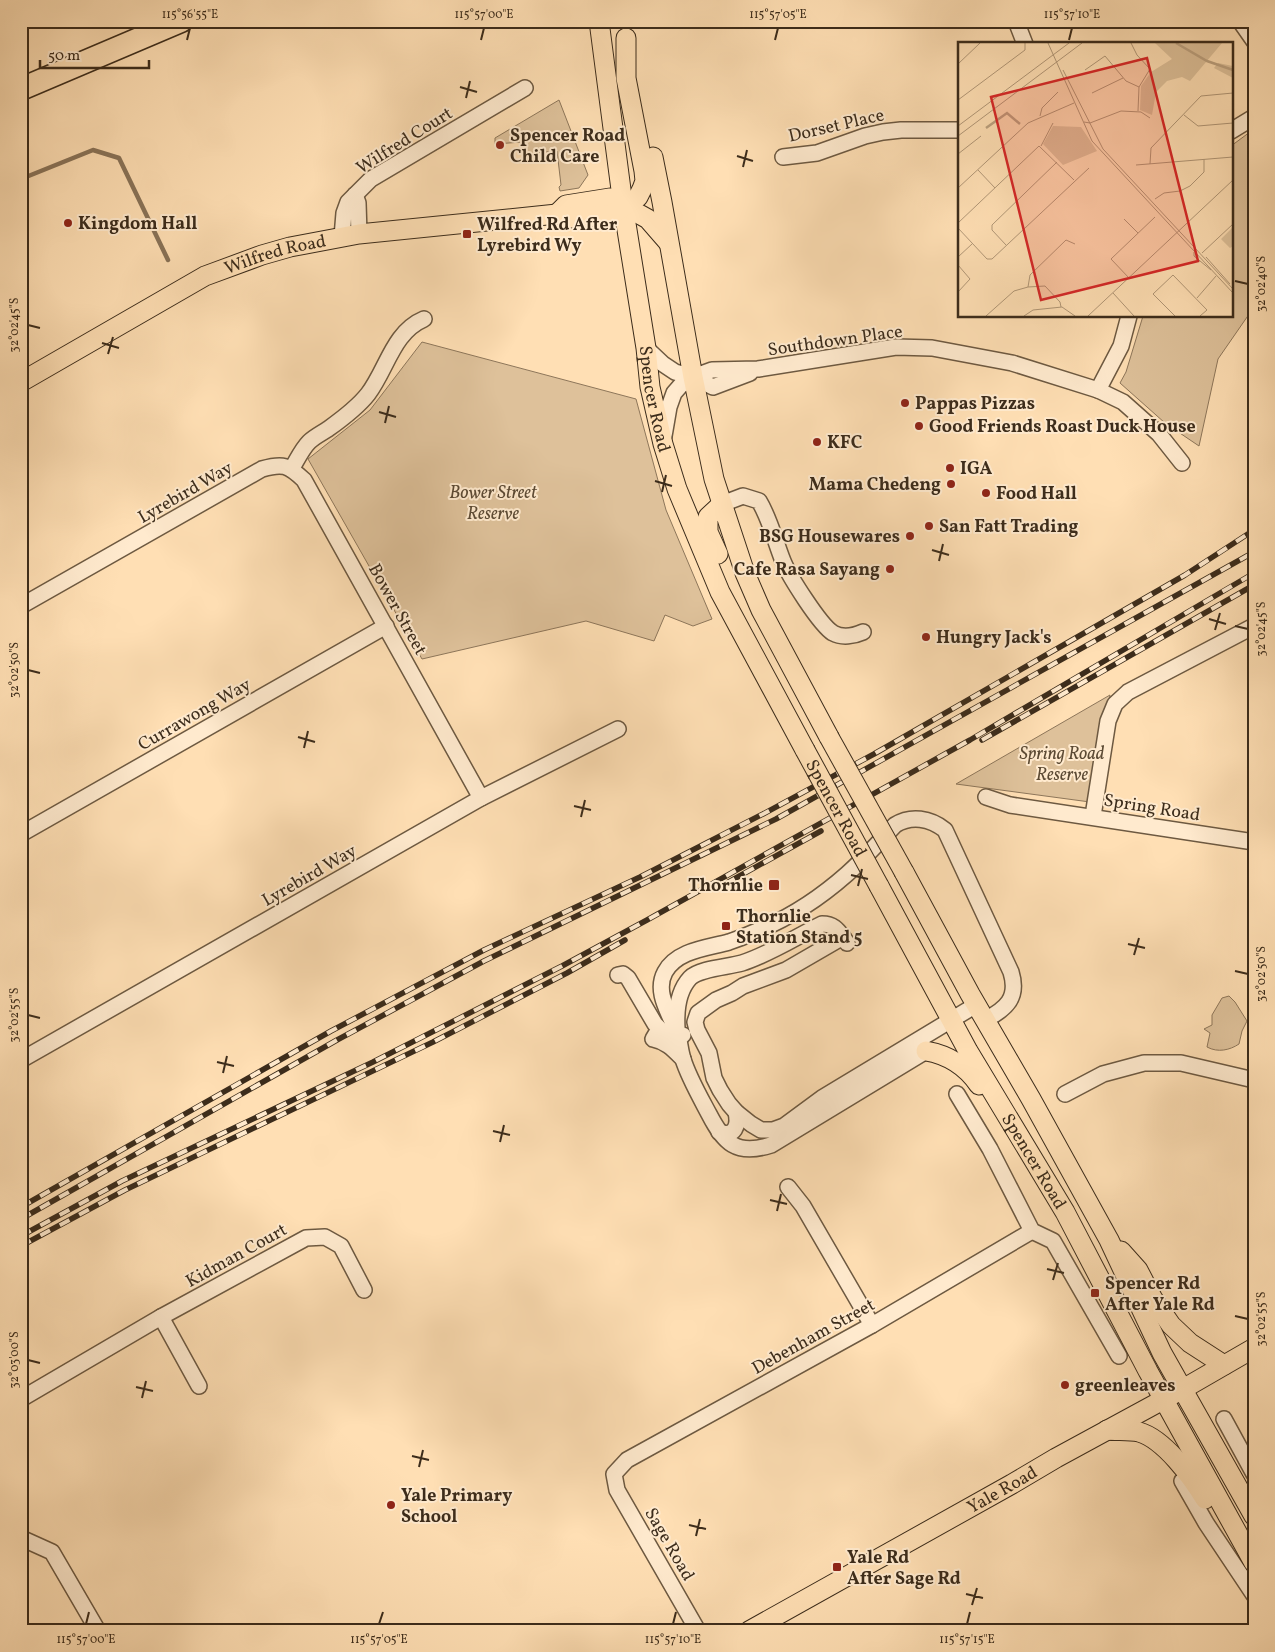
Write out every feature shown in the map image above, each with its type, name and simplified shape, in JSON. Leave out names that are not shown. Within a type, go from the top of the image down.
[{"type":"highway","points":[[21,89],[181,21]]},
{"type":"main road","name":"Spencer Road","points":[[599,21],[650,387],[671,473],[694,532],[720,592],[752,654],[880,886],[968,1052],[1064,1212],[1163,1399],[1254,1563]]},
{"type":"main road","name":"Spencer Road","points":[[625,30],[662,202],[693,377],[714,478],[761,610],[828,737],[1109,1240],[1162,1353],[1254,1516]]},
{"type":"main road","name":"Wilfred Road","points":[[21,382],[205,276],[290,247],[351,236],[557,214],[572,218],[611,216],[624,205],[638,197],[644,181],[634,115],[626,78],[625,30]]},
{"type":"main road","points":[[624,205],[648,220],[669,244]]},
{"type":"main road","points":[[722,504],[708,517],[708,532],[747,622],[752,654]]},
{"type":"main road","points":[[926,1051],[942,1054],[971,1073],[1000,1117],[1026,1164],[1044,1180]]},
{"type":"main road","points":[[1109,1240],[1138,1270],[1153,1299],[1171,1325],[1190,1343],[1224,1365]]},
{"type":"main road","name":"Yale Road","points":[[749,1631],[1254,1348]]},
{"type":"main road","points":[[1107,1430],[1139,1432],[1156,1441],[1194,1480],[1213,1512],[1241,1542]]},
{"type":"street","points":[[1016,21],[1024,42]]},
{"type":"street","points":[[1240,21],[1254,41]]},
{"type":"street","name":"Wilfred Court","points":[[351,236],[358,203],[355,195],[371,179],[525,88]]},
{"type":"street","points":[[1232,130],[1254,117]]},
{"type":"street","name":"Dorset Place","points":[[783,157],[817,152],[883,132],[901,130],[958,130]]},
{"type":"street","points":[[1098,390],[1121,346],[1128,318]]},
{"type":"street","points":[[292,468],[308,442],[344,418],[359,405],[369,393],[401,335],[424,319]]},
{"type":"street","name":"Southdown Place","points":[[663,444],[665,424],[674,394],[693,377],[712,370],[758,369],[876,349],[896,347],[932,348],[1012,363],[1098,390],[1123,402],[1130,408],[1159,434],[1182,463]]},
{"type":"street","points":[[646,348],[675,372],[693,377]]},
{"type":"street","name":"Lyrebird Way","points":[[21,606],[262,470],[276,465],[292,468]]},
{"type":"street","name":"Bower Street","points":[[292,468],[304,480],[482,798]]},
{"type":"street","points":[[722,504],[743,496],[759,500],[784,563],[814,611],[832,632],[841,636],[857,635],[863,632]]},
{"type":"street","name":"Currawong Way","points":[[21,834],[386,626]]},
{"type":"street","points":[[1093,816],[1108,721],[1115,704],[1128,692],[1254,626]]},
{"type":"street","name":"Lyrebird Way","points":[[21,1060],[482,798],[618,729]]},
{"type":"street","name":"Spring Road","points":[[986,797],[1010,805],[1093,816],[1254,842]]},
{"type":"street","points":[[669,1032],[676,1018],[682,988],[692,976],[743,963],[822,924],[829,924],[836,929],[845,940],[812,960],[780,976],[746,991],[732,993],[712,1010],[698,1013],[695,1022],[709,1053],[714,1078],[729,1104],[736,1112],[761,1130],[773,1130],[784,1126],[822,1098],[952,1020],[1004,1009],[1012,995],[1015,984],[945,830],[932,822],[914,819],[903,820],[895,825],[847,874],[821,894],[787,915],[731,942],[680,957],[664,973],[662,985],[669,1032],[718,1132],[734,1147],[749,1150],[771,1145],[926,1051]]},
{"type":"street","points":[[618,975],[623,974],[628,978],[655,1024],[669,1032],[703,1042]]},
{"type":"street","points":[[683,1059],[663,1041],[653,1040],[656,1034],[669,1032],[699,997],[730,986],[746,991]]},
{"type":"street","points":[[1065,1094],[1103,1074],[1144,1063],[1181,1063],[1254,1080]]},
{"type":"street","points":[[957,1094],[990,1150],[1032,1231],[1053,1240],[1119,1356]]},
{"type":"street","points":[[718,1132],[728,1134],[733,1131],[738,1121],[736,1112]]},
{"type":"street","points":[[788,1187],[803,1206],[872,1325]]},
{"type":"street","name":"Debenham Street","points":[[614,1474],[627,1460],[872,1325],[1032,1231]]},
{"type":"street","name":"Kidman Court","points":[[21,1399],[306,1238],[325,1237],[341,1246],[364,1290]]},
{"type":"street","points":[[162,1318],[199,1386]]},
{"type":"street","points":[[1224,1419],[1254,1474]]},
{"type":"street","name":"Sage Road","points":[[614,1474],[618,1490],[698,1631]]},
{"type":"street","points":[[1182,1481],[1206,1523],[1254,1596]]},
{"type":"street","points":[[21,1538],[52,1552],[98,1631]]},
{"type":"green space","points":[[559,100],[588,175],[579,188],[560,191],[557,151],[524,154],[522,142],[495,144],[495,138]]},
{"type":"green space","points":[[1254,129],[1254,307],[1218,359],[1199,446],[1165,423],[1120,383],[1126,372],[1142,318],[1232,318],[1232,145]]},
{"type":"green space","name":"Bower Street Reserve","points":[[422,342],[636,399],[666,510],[712,619],[693,626],[665,615],[654,641],[586,621],[422,659],[308,459],[370,410]]},
{"type":"green space","name":"Spring Road Reserve","points":[[1110,695],[1090,802],[956,784]]},
{"type":"green space","points":[[1229,996],[1247,1021],[1239,1044],[1224,1050],[1211,1049],[1207,1047],[1210,1033],[1204,1029],[1212,1025],[1212,1015],[1222,998]]},
{"type":"waterway","points":[[21,179],[93,150],[119,158],[168,260]]},
{"type":"railway","points":[[21,1207],[331,1031],[484,950],[640,877],[874,754],[1185,575],[1254,530]]},
{"type":"railway","points":[[21,1219],[337,1040],[484,961],[776,819],[1254,552]]},
{"type":"railway","points":[[21,1236],[122,1181],[373,1062],[562,966],[970,740],[1254,573]]},
{"type":"railway","points":[[982,740],[1254,585]]},
{"type":"railway","points":[[725,884],[821,831]]},
{"type":"railway","points":[[21,1246],[125,1190],[433,1042],[567,973],[625,940]]},
{"type":"place","name":"Spencer Road Child Care","points":[[500,145]]},
{"type":"place","name":"Kingdom Hall","points":[[68,223]]},
{"type":"place","name":"Wilfred Rd After Lyrebird Wy","points":[[467,234]]},
{"type":"place","name":"Pappas Pizzas","points":[[905,403]]},
{"type":"place","name":"Good Friends Roast Duck House","points":[[919,426]]},
{"type":"place","name":"KFC","points":[[817,442]]},
{"type":"place","name":"IGA","points":[[950,468]]},
{"type":"place","name":"Mama Chedeng","points":[[951,484]]},
{"type":"place","name":"Food Hall","points":[[986,493]]},
{"type":"place","name":"San Fatt Trading","points":[[929,526]]},
{"type":"place","name":"BSG Housewares","points":[[910,536]]},
{"type":"place","name":"Cafe Rasa Sayang","points":[[890,569]]},
{"type":"place","name":"Hungry Jack's","points":[[926,637]]},
{"type":"place","name":"Thornlie","points":[[774,885]]},
{"type":"place","name":"Thornlie Station Stand 5","points":[[726,926]]},
{"type":"place","name":"Spencer Rd After Yale Rd","points":[[1095,1293]]},
{"type":"place","name":"greenleaves","points":[[1065,1385]]},
{"type":"place","name":"Yale Primary School","points":[[391,1505]]},
{"type":"place","name":"Yale Rd After Sage Rd","points":[[837,1567]]}]
